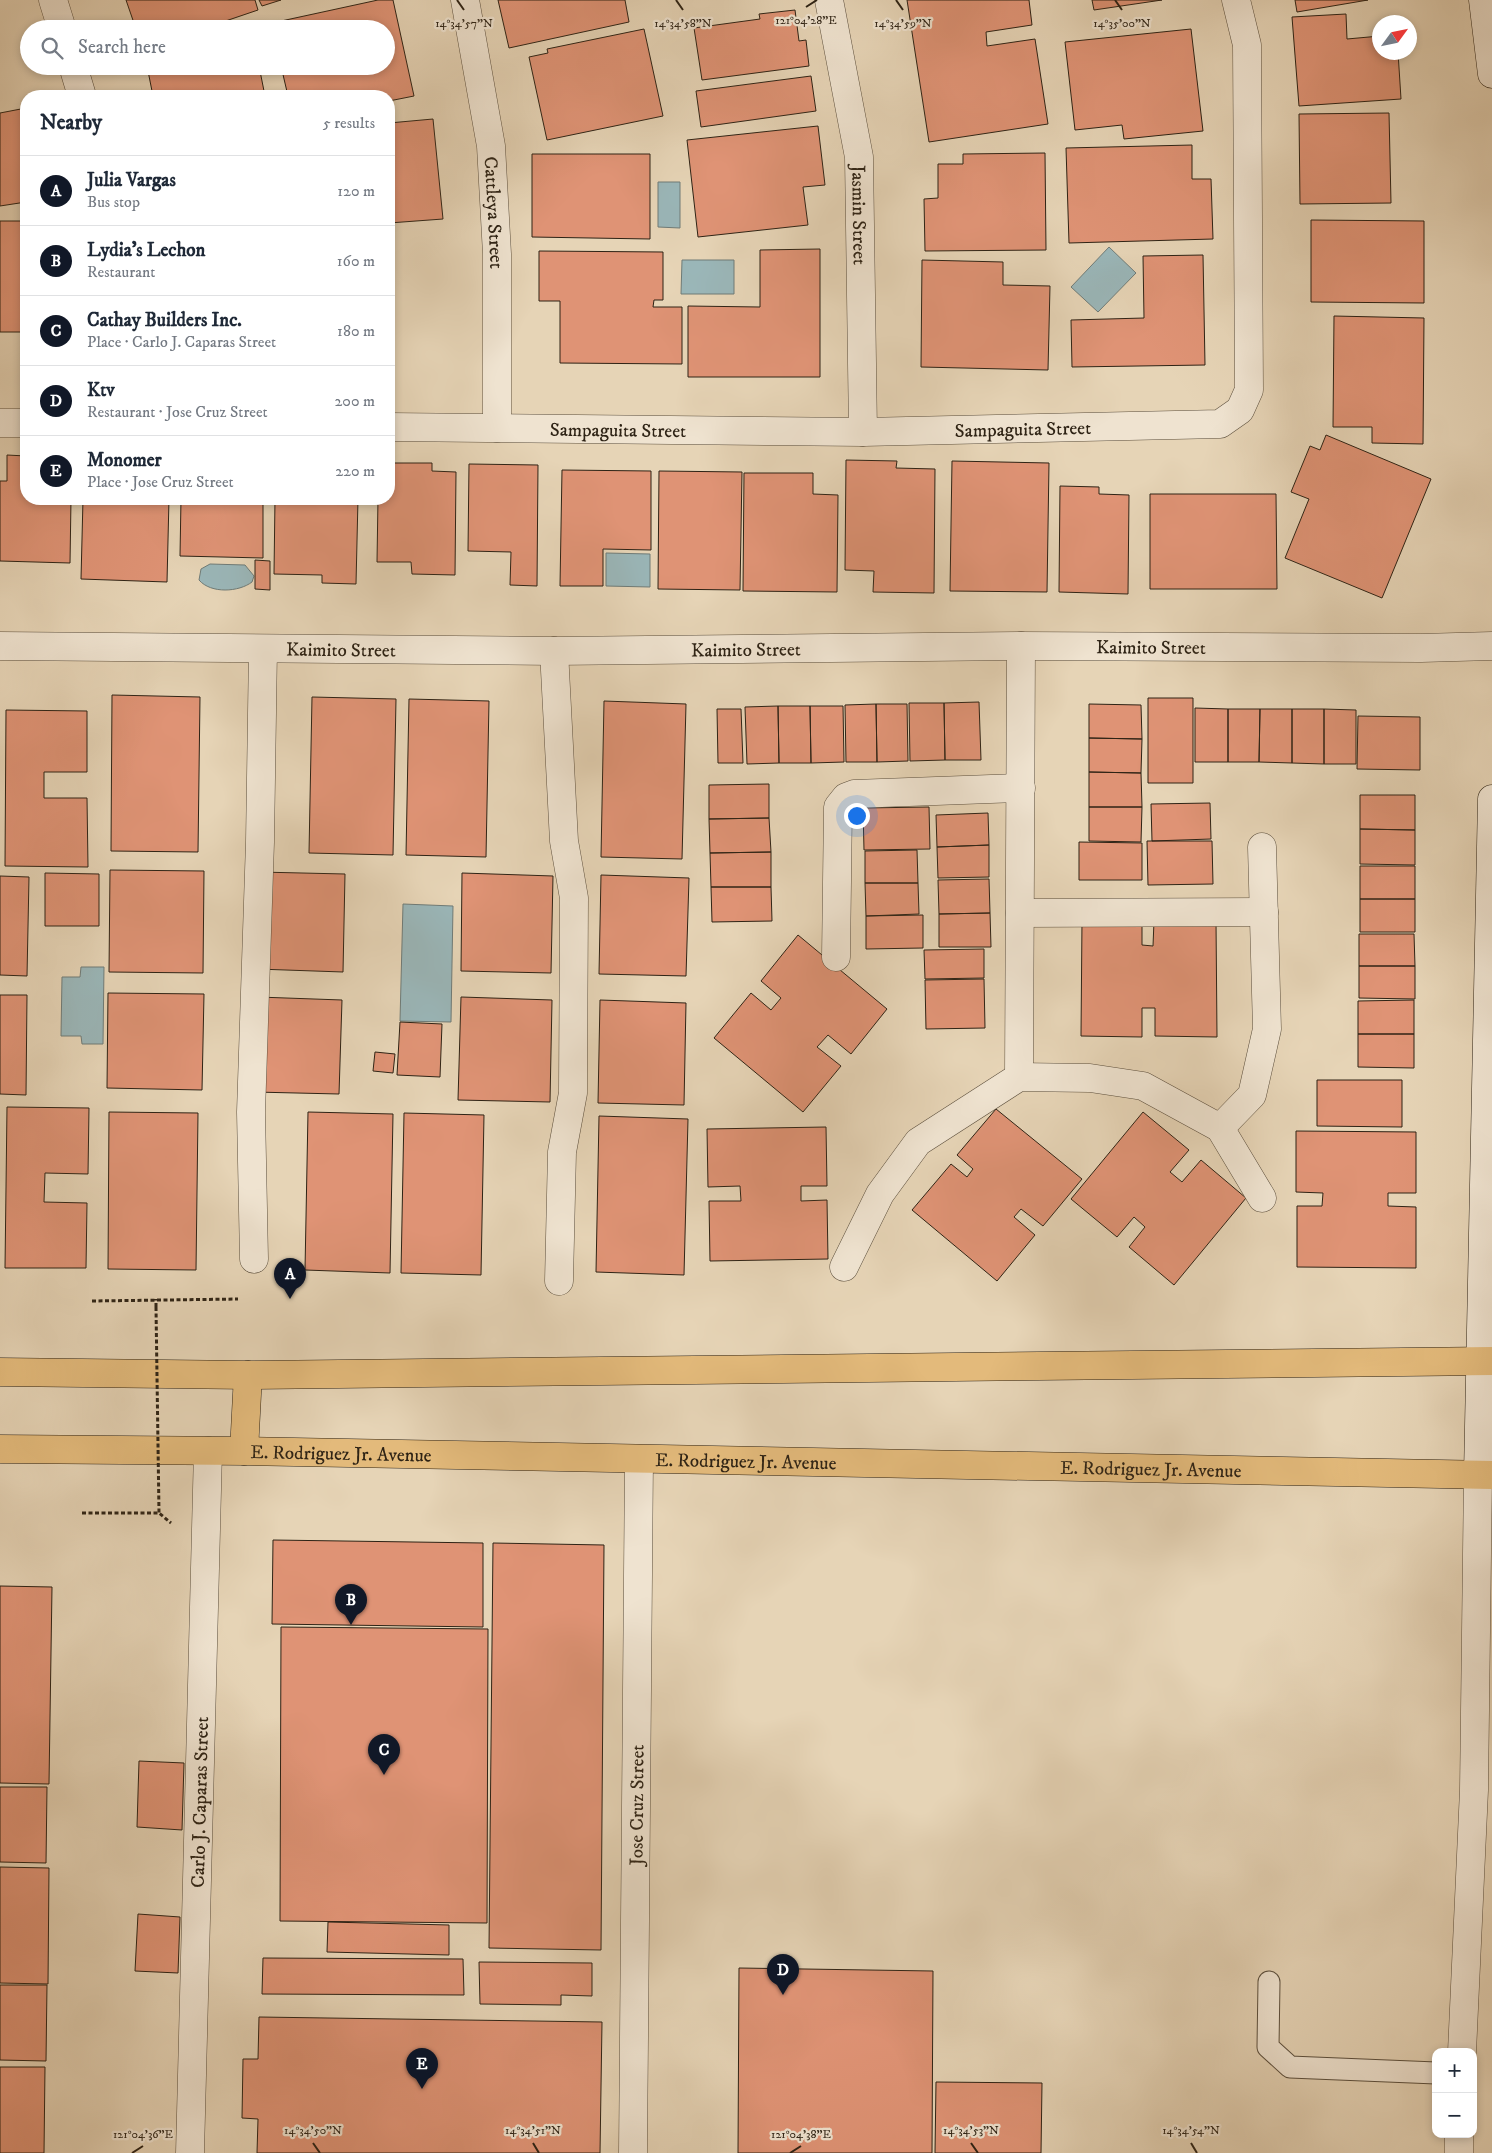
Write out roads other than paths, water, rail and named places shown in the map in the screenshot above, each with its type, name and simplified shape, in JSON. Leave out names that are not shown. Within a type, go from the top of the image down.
[{"type":"main road","points":[[0,1372],[248,1375],[1486,1361]]},
{"type":"main road","points":[[244,1451],[248,1375]]},
{"type":"main road","name":"E. Rodriguez Jr. Avenue","points":[[0,1449],[244,1451],[1485,1475]]},
{"type":"street","points":[[53,0],[59,20]]},
{"type":"street","name":"Cattleya Street","points":[[466,0],[491,146],[497,254],[497,428]]},
{"type":"street","name":"Jasmin Street","points":[[829,0],[859,157],[863,432]]},
{"type":"street","name":"Sampaguita Street","points":[[395,427],[863,432],[1220,424],[1240,410],[1249,390],[1247,46],[1236,0]]},
{"type":"street","points":[[1483,0],[1492,74]]},
{"type":"street","points":[[76,75],[80,90]]},
{"type":"street","points":[[0,423],[20,424]]},
{"type":"street","name":"Kaimito Street","points":[[0,646],[554,650],[1021,646],[1421,648],[1492,646]]},
{"type":"street","points":[[1020,1077],[1021,646]]},
{"type":"street","points":[[254,1259],[250,1112],[260,842],[264,649]]},
{"type":"street","points":[[554,650],[564,841],[574,898],[574,1093],[562,1152],[559,1281]]},
{"type":"street","points":[[836,957],[838,807],[846,796],[854,794],[1021,788]]},
{"type":"street","points":[[1462,2048],[1474,1790],[1485,1475],[1492,799]]},
{"type":"street","points":[[1220,1128],[1252,1095],[1267,1029],[1262,847]]},
{"type":"street","points":[[1020,913],[1264,912]]},
{"type":"street","points":[[844,1267],[880,1194],[918,1142],[1020,1077],[1090,1078],[1143,1086],[1220,1128],[1262,1198]]},
{"type":"street","name":"Carlo J. Caparas Street","points":[[190,2153],[208,1451]]},
{"type":"street","name":"Jose Cruz Street","points":[[633,2153],[638,1458]]},
{"type":"street","points":[[1459,2138],[1459,2153]]},
{"type":"lane","points":[[1269,1982],[1268,2047],[1290,2067],[1432,2073]]},
{"type":"water","points":[[658,182],[680,182],[680,228],[658,227]]},
{"type":"water","points":[[1109,247],[1136,273],[1098,312],[1071,287]]},
{"type":"water","points":[[682,260],[734,260],[734,294],[681,294]]},
{"type":"water","points":[[606,553],[650,554],[650,587],[606,586]]},
{"type":"water","points":[[210,564],[245,565],[254,576],[252,582],[240,588],[225,590],[204,585],[199,580],[201,569]]},
{"type":"water","points":[[403,904],[453,906],[451,1022],[400,1021]]},
{"type":"water","points":[[81,967],[104,967],[103,1044],[82,1044],[81,1036],[61,1036],[62,977],[80,977]]},
{"type":"place","name":"Julia Vargas","points":[[290,1299]]},
{"type":"place","name":"Lydia's Lechon","points":[[351,1625]]},
{"type":"place","name":"Cathay Builders Inc.","points":[[384,1775]]},
{"type":"place","name":"Ktv","points":[[783,1995]]},
{"type":"place","name":"Monomer","points":[[422,2089]]}]
